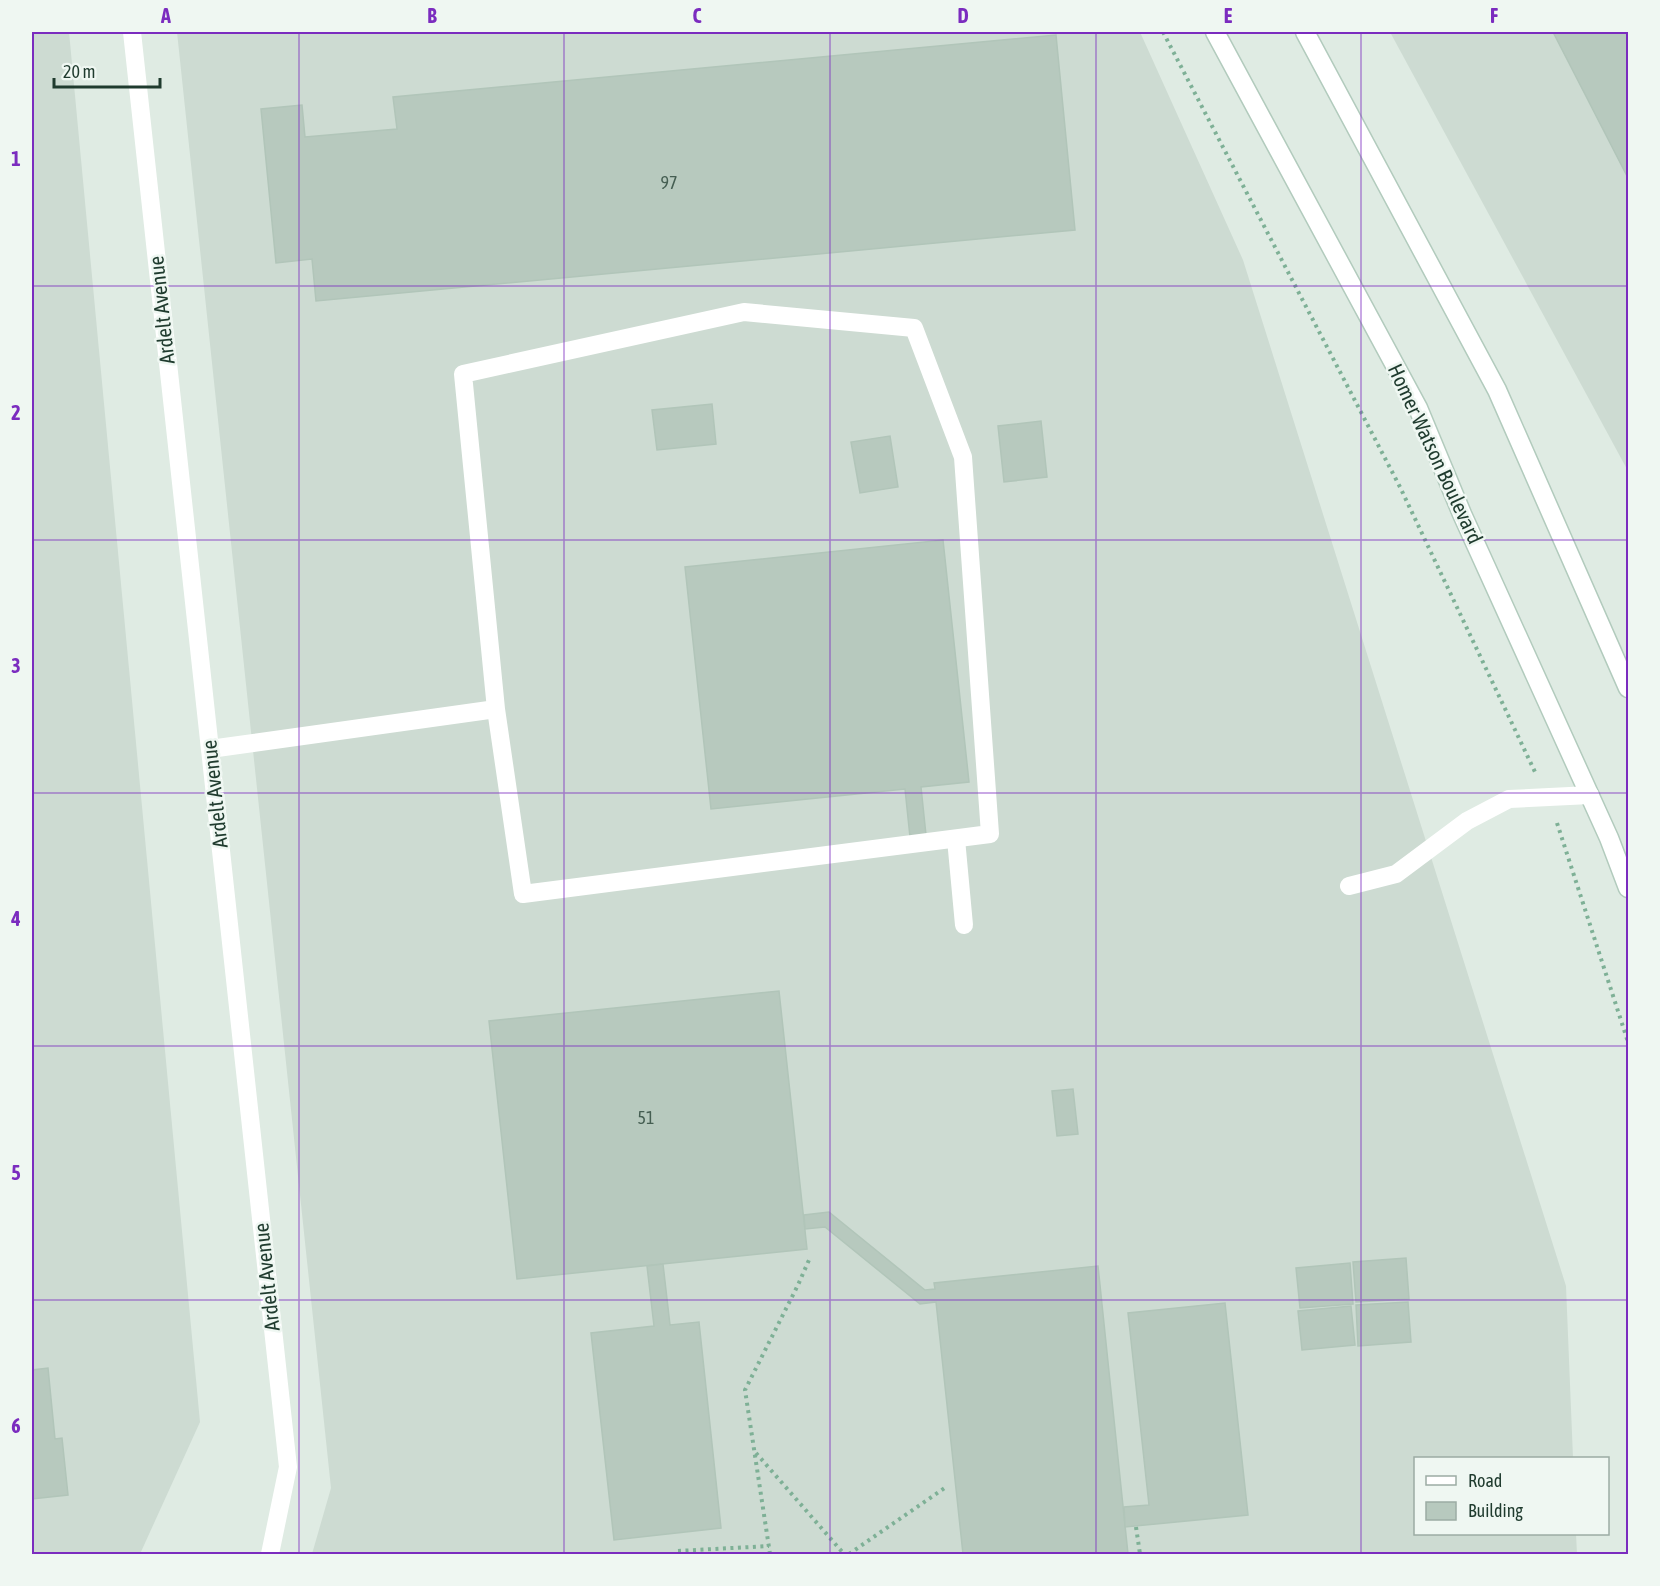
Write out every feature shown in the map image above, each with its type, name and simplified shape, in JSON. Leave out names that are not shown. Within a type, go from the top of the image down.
[{"type":"main road","name":"Ardelt Avenue","points":[[132,32],[288,1467],[270,1554]]},
{"type":"main road","name":"Homer Watson Boulevard","points":[[1215,32],[1418,408],[1467,524],[1610,838],[1629,888]]},
{"type":"main road","points":[[1305,32],[1497,390],[1629,688]]},
{"type":"main road","points":[[744,312],[914,328],[963,457],[990,834],[523,894],[496,709],[464,374],[744,312]]},
{"type":"main road","points":[[210,749],[496,709]]},
{"type":"main road","points":[[1349,886],[1396,874],[1467,821],[1509,798],[1590,795]]},
{"type":"main road","points":[[956,839],[964,925]]},
{"type":"path","points":[[1163,32],[1400,487],[1547,797],[1629,1042]]},
{"type":"path","points":[[770,1554],[745,1390],[809,1260]]},
{"type":"path","points":[[756,1452],[844,1554]]},
{"type":"path","points":[[849,1554],[946,1487]]},
{"type":"path","points":[[1136,1527],[1140,1554]]},
{"type":"path","points":[[678,1551],[769,1546]]},
{"type":"path","points":[[763,1554],[769,1546]]},
{"type":"path","points":[[693,1550],[698,1554]]},
{"type":"shaded area","points":[[32,32],[69,32],[200,1422],[140,1554],[32,1554]]},
{"type":"shaded area","points":[[177,32],[1140,32],[1243,260],[1566,1286],[1573,1457],[1414,1457],[1414,1535],[1576,1535],[1577,1554],[312,1554],[331,1488]]},
{"type":"shaded area","points":[[1390,32],[1628,32],[1628,471]]},
{"type":"building","points":[[1553,32],[1628,32],[1628,178]]},
{"type":"building","points":[[1056,35],[1075,230],[316,301],[312,259],[276,263],[261,109],[302,105],[305,137],[397,129],[393,97]]},
{"type":"building","points":[[712,404],[716,444],[657,450],[652,410]]},
{"type":"building","points":[[1041,421],[1047,477],[1004,482],[998,426]]},
{"type":"building","points":[[890,436],[898,487],[860,493],[851,442]]},
{"type":"building","points":[[943,540],[969,782],[921,787],[926,835],[910,837],[905,789],[711,809],[685,567]]},
{"type":"building","points":[[779,991],[807,1249],[517,1279],[489,1021]]},
{"type":"building","points":[[1073,1089],[1078,1134],[1057,1136],[1052,1091]]},
{"type":"building","points":[[829,1212],[925,1290],[935,1289],[934,1283],[1098,1266],[1128,1554],[963,1554],[936,1302],[920,1304],[825,1227],[805,1229],[804,1215]]},
{"type":"building","points":[[1406,1258],[1409,1299],[1356,1302],[1353,1262]]},
{"type":"building","points":[[1350,1263],[1353,1304],[1300,1308],[1296,1268]]},
{"type":"building","points":[[663,1264],[670,1325],[699,1322],[721,1528],[614,1540],[591,1333],[654,1326],[647,1266]]},
{"type":"building","points":[[1408,1302],[1411,1342],[1358,1346],[1356,1305]]},
{"type":"building","points":[[1225,1303],[1248,1515],[1125,1527],[1124,1507],[1149,1505],[1128,1313]]},
{"type":"building","points":[[1351,1306],[1355,1345],[1302,1350],[1298,1311]]},
{"type":"building","points":[[48,1368],[55,1439],[62,1438],[68,1495],[32,1499],[32,1370]]}]
